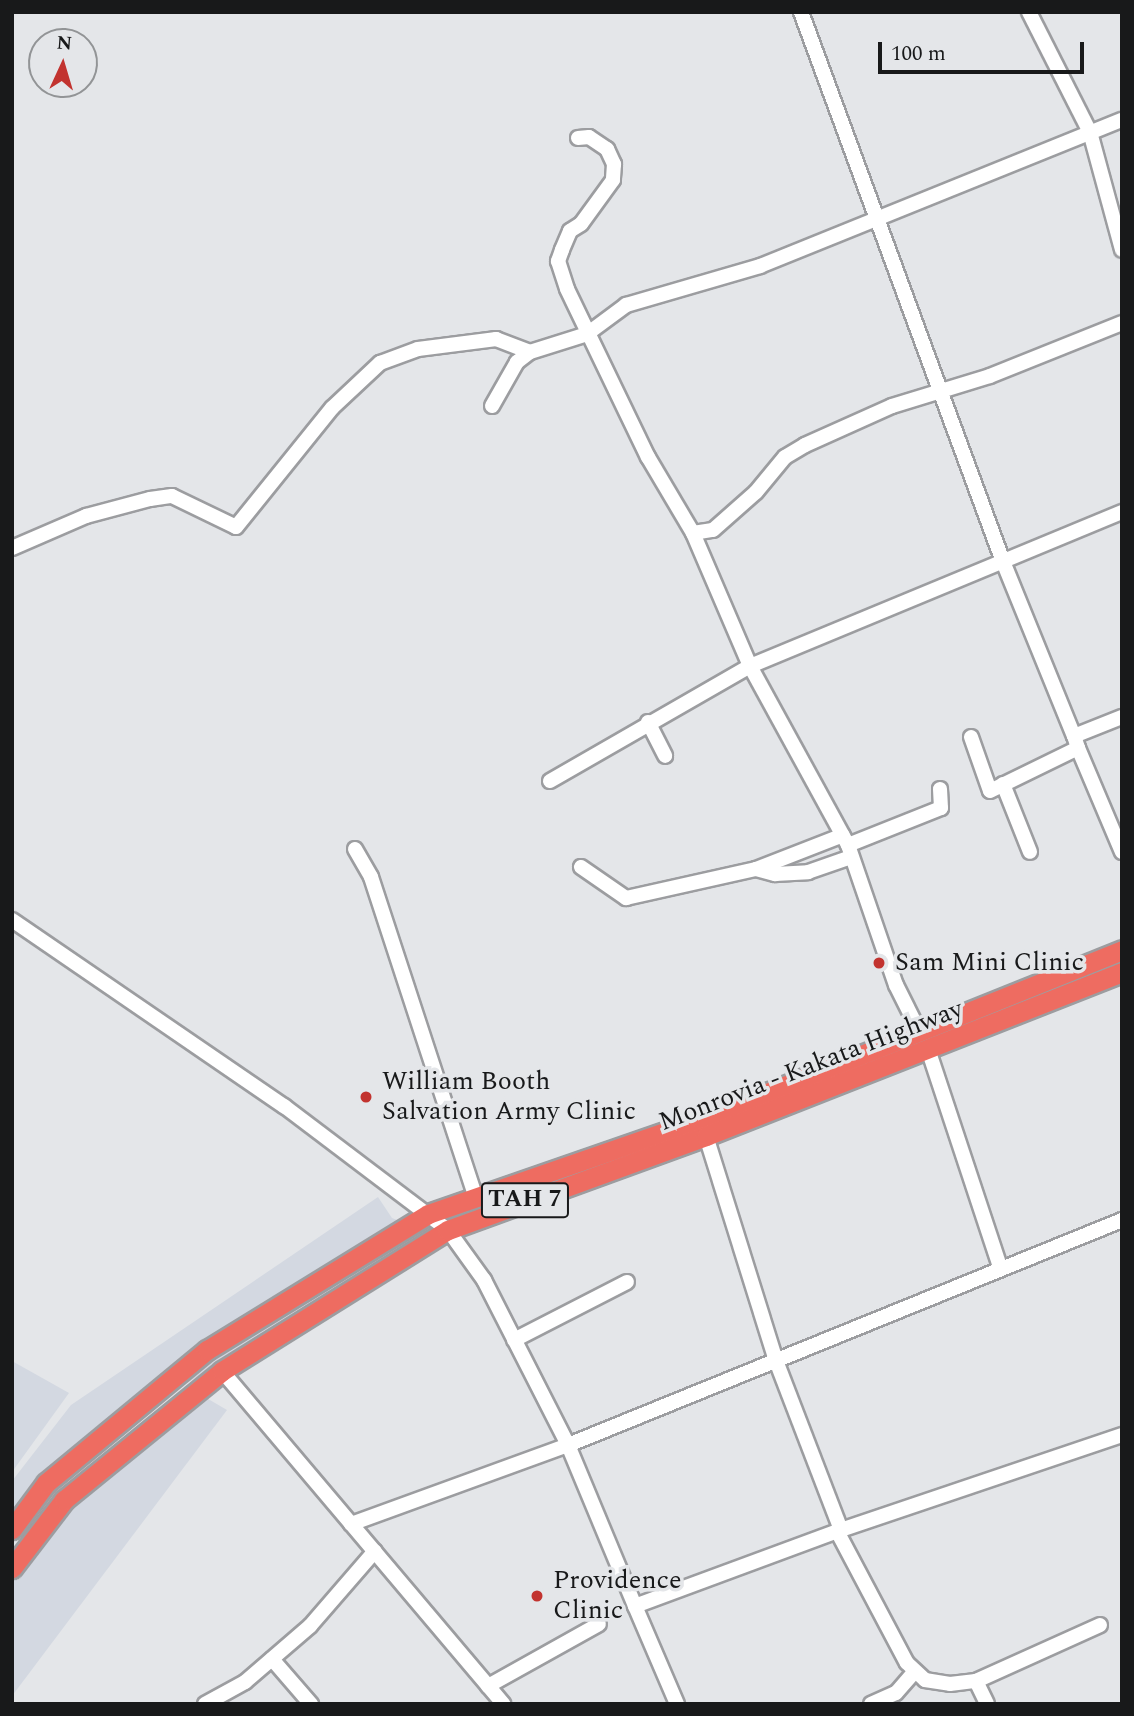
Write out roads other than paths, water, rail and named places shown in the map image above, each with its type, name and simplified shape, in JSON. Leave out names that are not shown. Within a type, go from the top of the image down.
[{"type":"highway","name":"Monrovia - Kakata Highway","points":[[12,1568],[64,1500],[222,1371],[448,1230],[706,1136],[924,1041],[1122,950]]},
{"type":"highway","name":"Monrovia - Kakata Highway","points":[[12,1529],[47,1483],[75,1457],[207,1350],[428,1214],[475,1195],[702,1119],[1122,972]]},
{"type":"street","points":[[801,12],[828,94],[877,216],[1002,559],[1122,852]]},
{"type":"street","points":[[1029,12],[1090,132],[1122,250]]},
{"type":"street","points":[[492,406],[517,362],[530,352],[587,334],[626,305],[760,266],[877,216],[1122,120]]},
{"type":"street","points":[[578,138],[589,137],[607,149],[614,164],[613,180],[581,224],[570,231],[558,261],[587,334],[648,457],[693,533],[750,666],[847,846],[896,985],[924,1041],[1000,1267]]},
{"type":"street","points":[[693,533],[713,530],[756,492],[785,457],[806,445],[892,406],[942,392],[1068,348],[1122,323]]},
{"type":"street","points":[[12,548],[86,516],[172,496],[236,527],[332,408],[380,363],[418,349],[496,340],[530,352]]},
{"type":"street","points":[[550,781],[648,722],[750,666],[1002,559],[1122,512]]},
{"type":"street","points":[[971,737],[990,791],[1122,717]]},
{"type":"street","points":[[648,722],[665,756]]},
{"type":"street","points":[[1003,785],[1030,852]]},
{"type":"street","points":[[581,867],[626,898],[847,846],[941,808],[940,789]]},
{"type":"street","points":[[756,869],[775,874],[808,872],[847,846]]},
{"type":"street","points":[[355,849],[371,877],[475,1195]]},
{"type":"street","points":[[12,920],[273,1099],[448,1230],[484,1280],[568,1445],[677,1704]]},
{"type":"street","points":[[706,1136],[775,1358],[839,1531],[914,1672],[925,1680],[950,1684],[976,1681],[1100,1625]]},
{"type":"street","points":[[351,1524],[568,1445],[775,1358],[1122,1220]]},
{"type":"street","points":[[514,1340],[628,1282]]},
{"type":"street","points":[[222,1371],[503,1704]]},
{"type":"street","points":[[635,1606],[839,1531],[1122,1435]]},
{"type":"street","points":[[205,1704],[245,1682],[310,1626],[374,1551]]},
{"type":"street","points":[[488,1686],[599,1624]]},
{"type":"street","points":[[272,1659],[311,1704]]},
{"type":"street","points":[[871,1704],[896,1693],[914,1672]]},
{"type":"street","points":[[976,1681],[987,1704]]},
{"type":"place","name":"Sam Mini Clinic","points":[[879,963]]},
{"type":"place","name":"William Booth Salvation Army Clinic","points":[[366,1097]]},
{"type":"place","name":"Providence Clinic","points":[[537,1596]]}]
